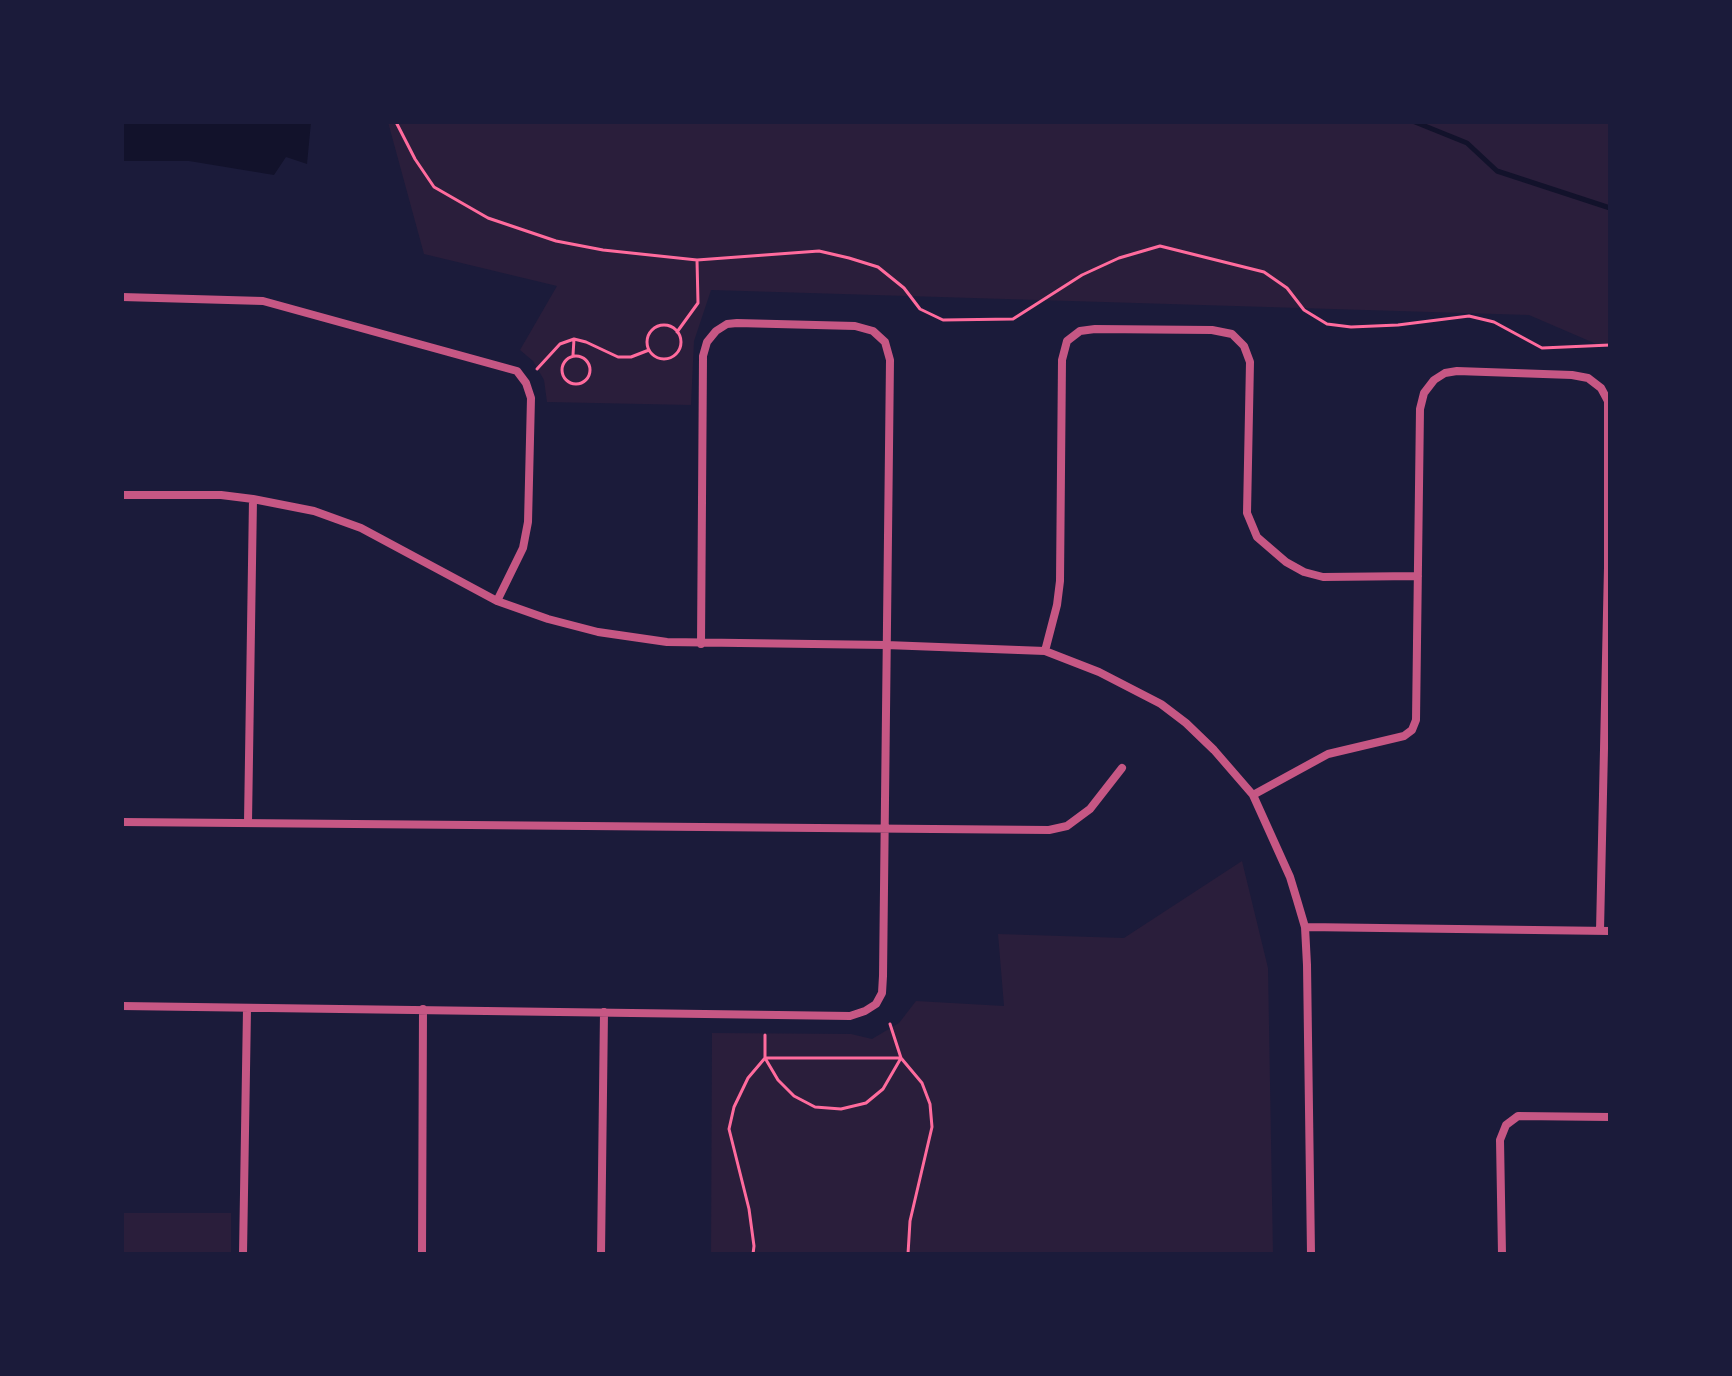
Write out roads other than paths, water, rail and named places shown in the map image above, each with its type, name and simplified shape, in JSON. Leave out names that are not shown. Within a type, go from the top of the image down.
[{"type":"street","points":[[122,297],[263,301],[517,371],[526,383],[531,398],[528,522],[523,548],[497,601]]},
{"type":"street","points":[[122,1006],[850,1016],[865,1011],[876,1004],[882,993],[890,360],[885,342],[873,331],[855,326],[737,323],[727,324],[707,342],[703,356],[701,644]]},
{"type":"street","points":[[1045,651],[1060,581],[1062,360],[1067,341],[1080,331],[1212,330],[1232,334],[1244,346],[1250,362],[1247,513],[1257,537],[1286,562],[1304,572],[1323,577],[1418,576]]},
{"type":"street","points":[[1253,795],[1328,754],[1404,736],[1412,730],[1418,703],[1420,409],[1424,393],[1434,380],[1445,373],[1457,371],[1588,378],[1601,388],[1608,401],[1609,567],[1600,931]]},
{"type":"street","points":[[122,495],[221,495],[314,511],[361,528],[497,601],[598,632],[644,640],[701,644],[886,645],[1045,651],[1099,672],[1161,704],[1214,750],[1253,795],[1290,877],[1305,927],[1311,1254]]},
{"type":"street","points":[[248,822],[253,499]]},
{"type":"street","points":[[122,822],[1049,830],[1067,826],[1090,809],[1122,768]]},
{"type":"street","points":[[1305,927],[1610,931]]},
{"type":"street","points":[[243,1254],[247,1009]]},
{"type":"street","points":[[422,1254],[423,1009]]},
{"type":"street","points":[[601,1254],[604,1012]]},
{"type":"street","points":[[1502,1254],[1500,1140],[1506,1125],[1518,1116],[1610,1117]]},
{"type":"waterway","points":[[1415,122],[1467,143],[1497,171],[1610,208]]}]
